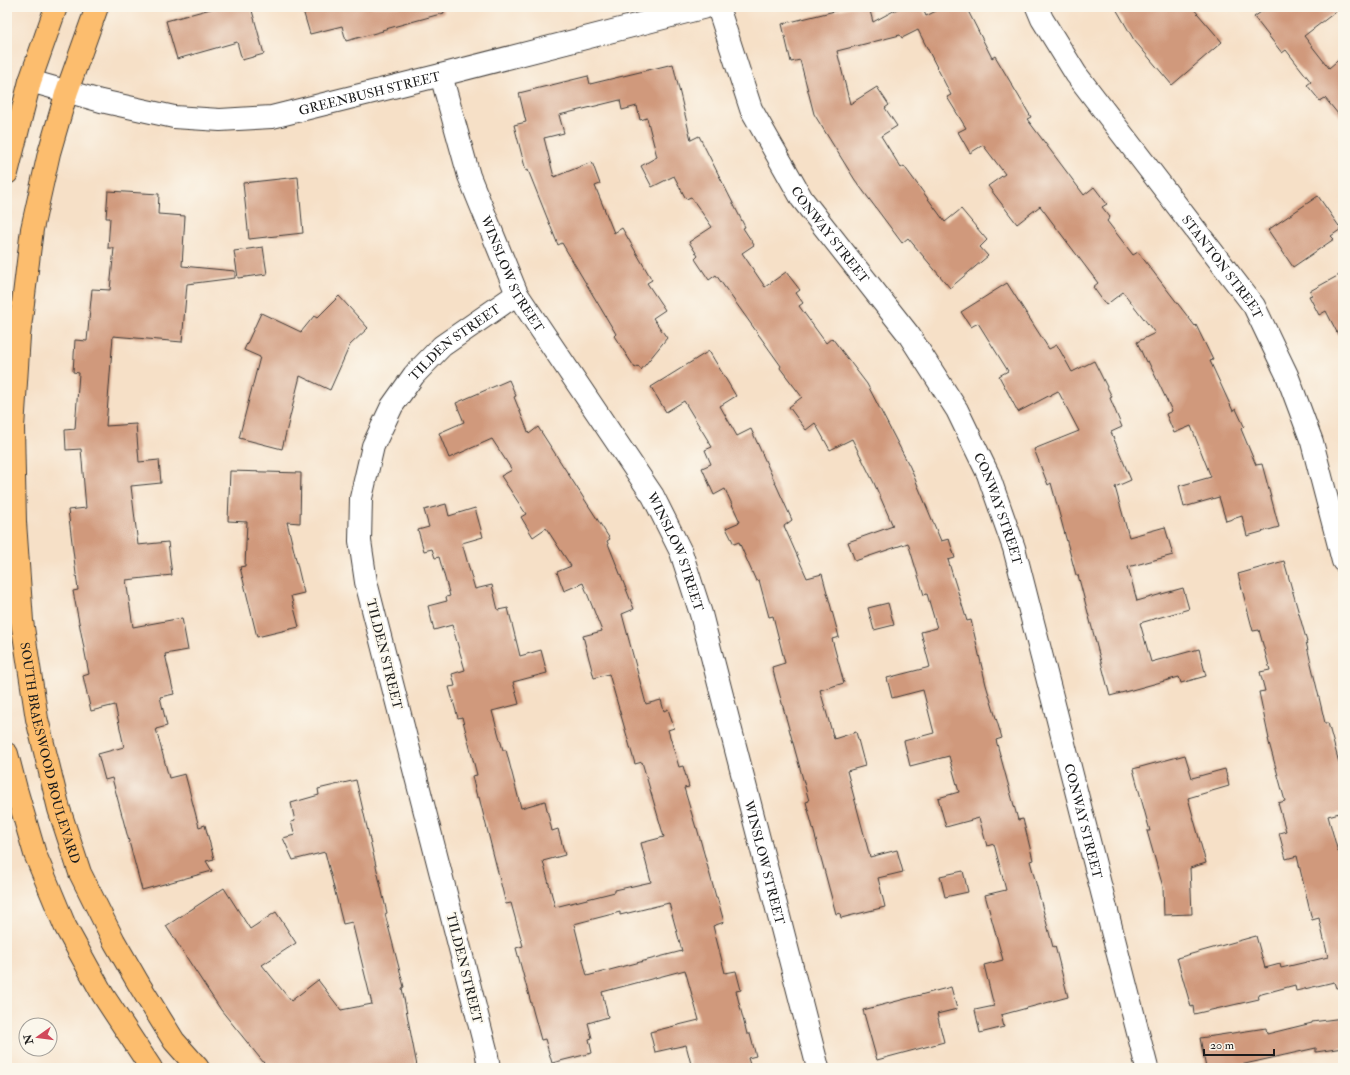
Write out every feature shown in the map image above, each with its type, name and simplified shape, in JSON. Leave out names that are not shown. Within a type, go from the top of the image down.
[{"type":"main road","points":[[7,173],[30,81],[56,7]]},
{"type":"main road","name":"SOUTH BRAESWOOD BOULEVARD","points":[[97,7],[67,91],[49,153],[32,229],[19,336],[13,428],[14,522],[22,621],[37,719],[59,809],[80,873],[114,941],[140,986],[174,1041],[198,1068]]},
{"type":"main road","points":[[7,754],[35,854],[65,926],[102,995],[151,1068]]},
{"type":"street","name":"GREENBUSH STREET","points":[[30,81],[101,101],[174,117],[220,120],[272,117],[706,7]]},
{"type":"street","name":"CONWAY STREET","points":[[718,7],[751,108],[802,199],[908,335],[957,410],[988,474],[1014,548],[1147,1068]]},
{"type":"street","name":"STANTON STREET","points":[[1036,7],[1076,74],[1254,306],[1287,375],[1312,442],[1343,561]]},
{"type":"street","name":"WINSLOW STREET","points":[[441,75],[469,176],[517,294],[653,496],[681,552],[701,614],[818,1068]]},
{"type":"street","name":"TILDEN STREET","points":[[489,1068],[486,1050],[366,582],[360,541],[361,498],[372,446],[392,406],[414,375],[442,346],[517,294]]},
{"type":"building","points":[[218,7],[251,7],[264,54],[242,60],[237,42],[177,59],[166,21]]},
{"type":"building","points":[[302,7],[443,7],[444,13],[346,41],[342,26],[310,34]]},
{"type":"building","points":[[851,7],[869,7],[873,22],[901,7],[922,7],[926,16],[944,7],[966,7],[992,58],[995,56],[1031,117],[1027,119],[1084,195],[1094,187],[1107,204],[1102,207],[1110,217],[1107,221],[1133,255],[1138,252],[1195,326],[1196,325],[1213,360],[1210,361],[1233,411],[1236,409],[1244,426],[1241,429],[1256,465],[1262,464],[1279,527],[1247,536],[1242,516],[1226,521],[1219,497],[1184,507],[1179,486],[1211,477],[1191,426],[1174,433],[1166,414],[1172,411],[1148,361],[1146,362],[1137,342],[1155,333],[1123,292],[1106,305],[1093,287],[1098,283],[1040,206],[1017,224],[988,186],[1005,174],[983,145],[970,153],[958,132],[966,128],[947,97],[951,95],[918,30],[902,38],[900,35],[837,51],[850,104],[877,87],[889,105],[885,108],[897,126],[881,136],[901,168],[904,166],[945,222],[961,209],[987,240],[980,247],[988,256],[950,288],[908,238],[902,243],[855,180],[814,114],[800,60],[791,62],[782,24]]},
{"type":"building","points":[[1115,7],[1192,7],[1222,42],[1172,85],[1134,40]]},
{"type":"building","points":[[1268,7],[1342,7],[1304,36],[1329,68],[1343,56],[1343,120],[1325,98],[1320,101],[1307,85],[1311,82],[1286,50],[1282,53],[1254,17]]},
{"type":"building","points":[[673,64],[691,140],[699,136],[745,227],[743,228],[754,245],[742,253],[765,287],[786,272],[800,290],[796,293],[803,303],[799,306],[826,343],[832,338],[867,384],[910,467],[941,541],[949,539],[955,558],[948,560],[967,621],[971,620],[986,685],[1002,738],[996,740],[1018,820],[1023,819],[1033,860],[1030,861],[1053,947],[1055,946],[1068,997],[1001,1015],[1004,1027],[980,1033],[975,1010],[994,1006],[984,965],[1003,960],[985,895],[1006,890],[994,844],[987,846],[979,818],[946,827],[938,798],[959,792],[949,756],[910,766],[904,741],[934,733],[923,690],[892,698],[887,678],[930,667],[921,632],[937,628],[927,594],[924,595],[908,543],[855,561],[848,542],[893,526],[852,439],[830,450],[815,423],[806,430],[789,407],[802,397],[780,368],[781,366],[716,275],[709,280],[695,259],[698,256],[689,242],[712,227],[691,197],[686,199],[674,176],[652,187],[641,166],[657,157],[647,118],[640,120],[637,106],[622,110],[620,100],[559,115],[564,133],[544,138],[554,177],[592,162],[600,184],[595,186],[614,233],[622,228],[652,280],[647,283],[665,310],[653,318],[667,338],[641,370],[638,366],[635,368],[614,336],[616,334],[562,243],[558,245],[528,170],[526,171],[514,125],[526,122],[519,93],[588,76],[590,84]]},
{"type":"building","points":[[298,177],[303,233],[249,239],[243,183]]},
{"type":"building","points":[[108,191],[159,194],[158,214],[185,216],[182,266],[235,271],[235,278],[187,284],[182,342],[113,336],[106,426],[136,424],[139,462],[159,460],[161,483],[131,486],[138,545],[168,542],[172,575],[126,580],[133,627],[182,618],[188,650],[165,654],[174,694],[160,697],[167,726],[156,729],[169,778],[185,774],[199,827],[205,825],[214,859],[206,861],[212,871],[142,890],[112,778],[105,780],[98,754],[124,747],[115,705],[91,711],[83,676],[89,674],[73,591],[78,590],[68,510],[86,508],[81,449],[66,450],[65,430],[75,429],[79,373],[73,372],[75,340],[87,341],[92,289],[110,290],[114,248],[108,248],[110,218],[106,218]]},
{"type":"building","points":[[1318,196],[1341,229],[1331,236],[1334,239],[1293,267],[1268,230]]},
{"type":"building","points":[[263,247],[267,274],[238,278],[234,251]]},
{"type":"building","points":[[1343,273],[1343,344],[1326,311],[1319,315],[1309,296],[1312,295],[1310,291]]},
{"type":"building","points":[[1007,283],[1049,349],[1057,345],[1072,372],[1094,361],[1112,397],[1110,398],[1122,427],[1111,432],[1131,480],[1115,487],[1129,537],[1165,527],[1173,555],[1128,567],[1137,601],[1183,588],[1189,609],[1140,623],[1151,662],[1199,649],[1206,676],[1181,683],[1179,677],[1110,696],[1078,575],[1076,575],[1051,483],[1048,485],[1034,449],[1079,431],[1058,391],[1018,412],[999,376],[1008,371],[978,323],[971,327],[961,312]]},
{"type":"building","points":[[339,296],[368,328],[350,345],[330,390],[300,376],[282,449],[239,438],[260,357],[244,350],[261,313],[301,332],[314,316],[317,318]]},
{"type":"building","points":[[709,351],[736,396],[720,406],[737,436],[751,429],[792,520],[784,526],[807,578],[822,574],[839,637],[832,639],[844,683],[820,690],[834,739],[856,732],[865,766],[847,771],[870,857],[897,850],[903,872],[878,878],[885,907],[841,918],[840,913],[836,914],[806,802],[809,801],[772,667],[785,663],[773,616],[769,617],[759,580],[756,581],[739,542],[734,544],[726,528],[740,522],[725,489],[714,495],[702,468],[711,464],[705,450],[712,447],[684,401],[666,412],[651,387]]},
{"type":"building","points":[[509,380],[516,396],[514,397],[529,434],[538,427],[610,539],[607,541],[634,609],[622,614],[646,704],[661,700],[664,711],[668,709],[674,728],[668,730],[679,767],[683,766],[689,787],[684,788],[724,922],[713,926],[725,973],[736,971],[741,990],[736,991],[747,1034],[750,1034],[756,1056],[748,1058],[751,1068],[692,1068],[686,1045],[655,1052],[650,1032],[699,1020],[685,970],[602,992],[608,1017],[588,1023],[592,1038],[589,1039],[592,1053],[552,1063],[545,1039],[541,1040],[516,948],[523,946],[511,903],[506,904],[479,797],[477,797],[472,776],[477,775],[462,717],[458,718],[449,687],[455,686],[452,674],[465,670],[452,625],[434,630],[428,606],[447,601],[446,597],[450,596],[439,557],[435,558],[432,549],[424,551],[418,530],[429,527],[424,510],[446,504],[449,516],[475,508],[483,537],[462,543],[475,589],[492,585],[498,610],[508,608],[520,656],[541,650],[547,673],[513,682],[519,704],[492,711],[503,750],[506,750],[521,808],[545,801],[552,831],[558,829],[565,855],[543,861],[555,907],[615,892],[615,890],[651,882],[641,843],[664,837],[642,762],[635,764],[609,674],[594,678],[583,636],[602,631],[583,583],[564,591],[557,572],[571,566],[546,528],[533,537],[521,517],[526,514],[501,476],[512,470],[492,439],[449,458],[439,433],[464,422],[456,403]],"holes":[[[669,903],[682,951],[587,976],[574,924],[620,912],[620,915]]]},
{"type":"building","points":[[230,471],[301,473],[300,523],[287,522],[304,593],[291,596],[299,627],[257,637],[240,567],[245,566],[247,522],[228,521]]},
{"type":"building","points":[[1284,561],[1307,642],[1325,723],[1328,723],[1343,777],[1343,812],[1328,816],[1338,852],[1343,851],[1343,987],[1336,988],[1334,982],[1296,991],[1295,985],[1258,995],[1259,999],[1194,1014],[1193,1006],[1191,1007],[1177,958],[1256,936],[1265,968],[1280,964],[1281,968],[1328,957],[1319,918],[1312,920],[1297,856],[1286,859],[1279,833],[1286,831],[1278,803],[1285,801],[1268,739],[1259,692],[1265,691],[1260,672],[1270,670],[1259,630],[1253,631],[1238,574]]},
{"type":"building","points":[[888,603],[894,625],[874,630],[868,608]]},
{"type":"building","points":[[1185,755],[1192,778],[1225,769],[1229,786],[1188,798],[1206,863],[1190,868],[1192,914],[1164,915],[1163,887],[1147,831],[1150,831],[1133,769]]},
{"type":"building","points":[[356,780],[387,913],[385,914],[404,987],[402,988],[417,1066],[406,1068],[268,1068],[221,1010],[166,926],[224,888],[250,929],[276,912],[296,943],[262,965],[291,1001],[318,980],[341,1010],[372,1004],[352,922],[343,924],[325,852],[293,860],[283,838],[295,835],[291,822],[295,821],[291,803],[319,795],[318,789]]},
{"type":"building","points":[[963,871],[968,892],[945,897],[940,876]]},
{"type":"building","points":[[951,987],[957,1009],[937,1014],[944,1042],[877,1060],[863,1010]]},
{"type":"building","points":[[1343,1018],[1343,1048],[1316,1052],[1316,1048],[1227,1068],[1206,1068],[1200,1038],[1266,1028],[1267,1034],[1312,1022]]}]
